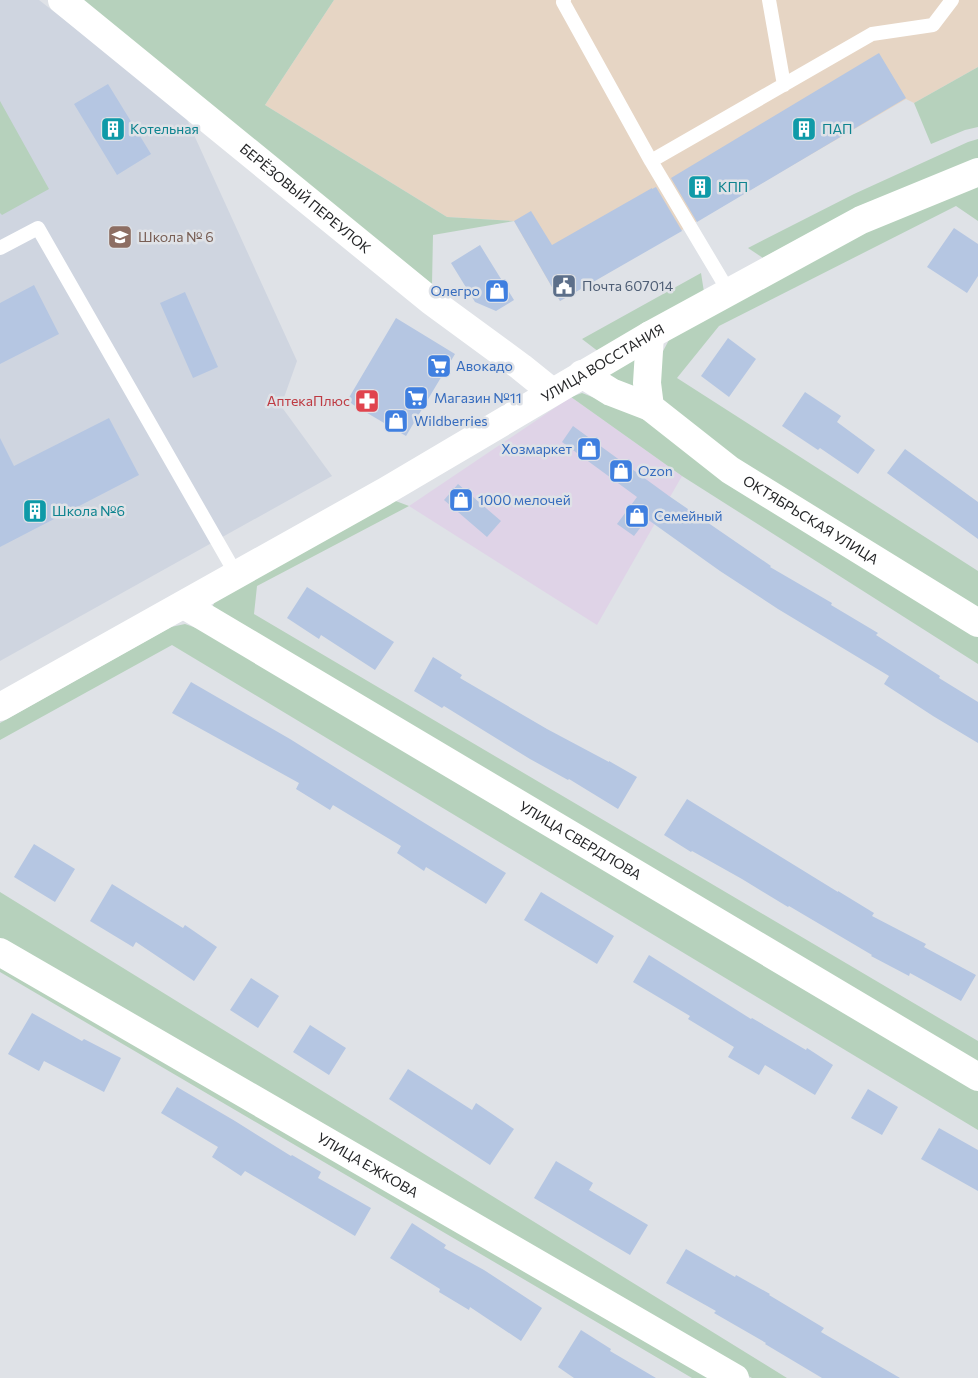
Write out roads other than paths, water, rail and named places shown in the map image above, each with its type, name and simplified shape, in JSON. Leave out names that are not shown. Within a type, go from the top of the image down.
[{"type":"street","name":"БЕРЁЗОВЫЙ ПЕРЕУЛОК","points":[[62,0],[431,301],[552,392]]},
{"type":"street","name":"УЛИЦА ВОССТАНИЯ","points":[[0,707],[184,606],[236,574],[384,492],[650,335],[861,220],[978,172]]},
{"type":"street","points":[[650,335],[647,383],[650,407]]},
{"type":"street","name":"ОКТЯБРЬСКАЯ УЛИЦА","points":[[582,374],[612,392],[650,407],[730,470],[978,623]]},
{"type":"street","name":"УЛИЦА СВЕРДЛОВА","points":[[184,606],[978,1077]]},
{"type":"street","name":"УЛИЦА ЕЖКОВА","points":[[0,952],[734,1378]]},
{"type":"lane","points":[[564,0],[563,2],[652,161],[729,292]]},
{"type":"lane","points":[[769,0],[784,85]]},
{"type":"lane","points":[[652,161],[872,34],[933,24],[952,0]]},
{"type":"lane","points":[[0,248],[38,228],[236,574]]},
{"type":"place","name":"Котельная","points":[[113,129]]},
{"type":"place","name":"ПАП","points":[[804,129]]},
{"type":"place","name":"КПП","points":[[700,187]]},
{"type":"place","name":"Школа № 6","points":[[120,237]]},
{"type":"place","name":"Почта 607014","points":[[564,286]]},
{"type":"place","name":"Олегро","points":[[497,291]]},
{"type":"place","name":"Авокадо","points":[[439,366]]},
{"type":"place","name":"Магазин №11","points":[[416,398]]},
{"type":"place","name":"АптекаПлюс","points":[[367,401]]},
{"type":"place","name":"Wildberries","points":[[396,421]]},
{"type":"place","name":"Хозмаркет","points":[[589,449]]},
{"type":"place","name":"Ozon","points":[[621,471]]},
{"type":"place","name":"1000 мелочей","points":[[461,500]]},
{"type":"place","name":"Школа №6","points":[[35,511]]},
{"type":"place","name":"Семейный","points":[[637,516]]}]
